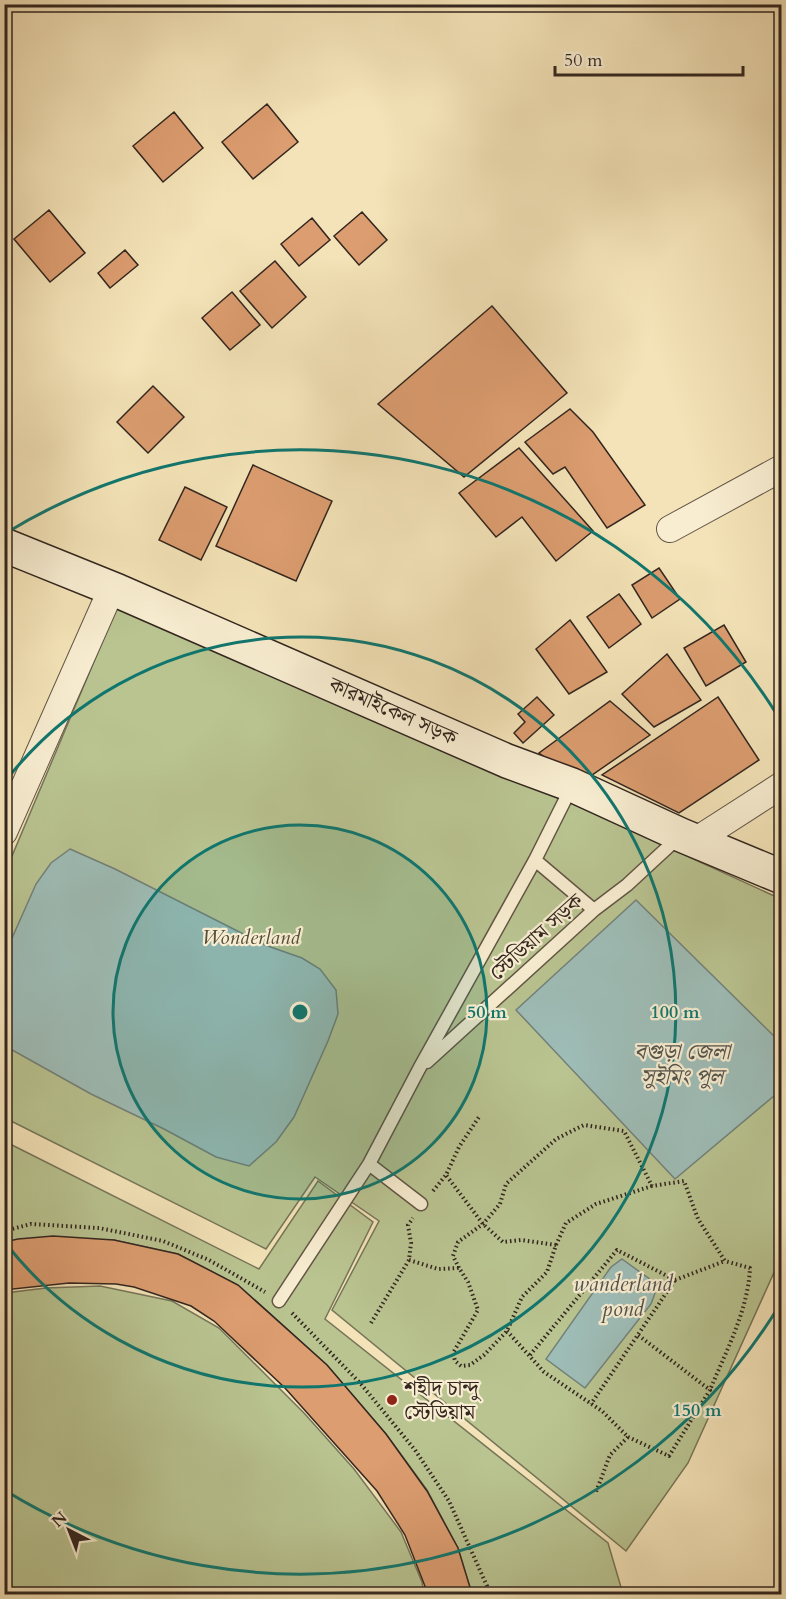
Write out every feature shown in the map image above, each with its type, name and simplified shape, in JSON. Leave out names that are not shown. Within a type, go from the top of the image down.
[{"type":"street","points":[[670,529],[782,468]]},
{"type":"street","name":"কারমাইকেল সড়ক","points":[[4,545],[112,588],[507,761],[572,785],[688,838],[782,877]]},
{"type":"street","points":[[4,832],[112,588]]},
{"type":"street","points":[[688,838],[782,785]]},
{"type":"lane","name":"স্টেডিয়াম সড়ক","points":[[279,1301],[369,1164],[535,860],[572,785]]},
{"type":"lane","name":"স্টেডিয়াম সড়ক","points":[[419,1069],[594,910],[688,838]]},
{"type":"lane","points":[[535,860],[594,910]]},
{"type":"lane","points":[[369,1164],[422,1204]]},
{"type":"path","points":[[652,1186],[624,1131],[584,1125],[556,1139],[506,1184],[500,1204],[483,1224],[458,1242],[453,1256],[468,1282],[478,1310],[453,1353],[455,1361],[461,1366],[470,1365],[484,1355],[507,1330],[522,1297],[547,1272],[555,1245],[566,1223],[596,1204],[652,1186],[684,1181],[698,1219],[725,1261]]},
{"type":"path","points":[[446,1175],[483,1224],[503,1242],[521,1240],[555,1245]]},
{"type":"path","points":[[4,1231],[31,1224],[99,1228],[163,1241],[209,1260],[279,1301],[361,1384],[415,1450],[449,1501],[487,1586],[488,1594]]},
{"type":"path","points":[[530,1355],[617,1250],[675,1280]]},
{"type":"path","points":[[409,1260],[438,1269],[459,1268]]},
{"type":"path","points":[[507,1330],[513,1340],[544,1372],[591,1404],[602,1411],[628,1437],[669,1456],[710,1390],[745,1304],[750,1268],[725,1261],[675,1280],[591,1404]]},
{"type":"path","points":[[638,1335],[710,1390]]},
{"type":"path","points":[[596,1492],[610,1455],[628,1437]]},
{"type":"green space","name":"Wonderland","points":[[117,607],[366,718],[551,794],[781,899],[781,1257],[688,1463],[626,1551],[332,1310],[379,1221],[315,1177],[266,1249],[5,1118],[4,875]]},
{"type":"green space","name":"শহীদ চান্দু স্টেডিয়াম","points":[[4,1141],[259,1269],[318,1181],[373,1222],[325,1319],[608,1543],[623,1594],[472,1594],[458,1548],[427,1490],[386,1434],[327,1365],[238,1285],[178,1254],[114,1240],[5,1242]]},
{"type":"green space","points":[[100,1286],[172,1301],[219,1328],[304,1413],[354,1469],[401,1532],[422,1582],[424,1594],[5,1594],[5,1293],[46,1288]]},
{"type":"water","points":[[70,849],[115,869],[265,945],[302,958],[320,969],[336,990],[338,1014],[294,1117],[276,1142],[249,1166],[216,1157],[91,1094],[5,1046],[5,954],[36,884],[51,863]]},
{"type":"water","name":"বগুড়া জেলা সুইমিং পুল","points":[[636,900],[781,1043],[781,1090],[675,1179],[516,1010]]},
{"type":"water","name":"wanderland pond","points":[[622,1259],[658,1285],[651,1304],[585,1388],[546,1359],[611,1267]]},
{"type":"building","points":[[267,104],[298,142],[253,179],[222,142]]},
{"type":"building","points":[[174,112],[203,148],[163,182],[133,146]]},
{"type":"building","points":[[49,210],[85,253],[50,282],[14,239]]},
{"type":"building","points":[[362,212],[387,240],[359,265],[334,236]]},
{"type":"building","points":[[312,218],[330,240],[299,266],[281,244]]},
{"type":"building","points":[[125,250],[138,265],[110,288],[98,273]]},
{"type":"building","points":[[275,261],[306,297],[272,328],[240,291]]},
{"type":"building","points":[[232,292],[260,325],[230,350],[202,318]]},
{"type":"building","points":[[492,306],[567,393],[464,477],[378,404]]},
{"type":"building","points":[[153,386],[184,417],[148,453],[117,422]]},
{"type":"building","points":[[570,409],[593,432],[645,505],[607,528],[565,467],[553,474],[525,442]]},
{"type":"building","points":[[519,448],[593,531],[556,561],[522,517],[496,537],[459,493]]},
{"type":"building","points":[[253,465],[332,501],[296,581],[216,546]]},
{"type":"building","points":[[185,487],[227,507],[201,560],[159,540]]},
{"type":"building","points":[[659,568],[680,599],[652,618],[632,585]]},
{"type":"building","points":[[619,594],[641,624],[609,648],[587,617]]},
{"type":"building","points":[[570,620],[607,672],[569,694],[536,649]]},
{"type":"building","points":[[724,625],[746,662],[706,686],[684,648]]},
{"type":"building","points":[[667,654],[701,700],[654,727],[622,694]]},
{"type":"building","points":[[537,697],[554,715],[523,743],[514,733],[525,722],[518,714]]},
{"type":"building","points":[[718,697],[759,760],[679,813],[602,775]]},
{"type":"building","points":[[610,701],[650,735],[579,784],[539,753]]},
{"type":"building","points":[[53,1236],[114,1240],[178,1254],[238,1285],[327,1365],[386,1434],[427,1491],[458,1548],[472,1594],[428,1594],[405,1535],[377,1491],[285,1388],[214,1321],[191,1306],[134,1287],[116,1284],[69,1283],[4,1290],[4,1242]]},
{"type":"place","name":"শহীদ চান্দু স্টেডিয়াম","points":[[392,1400]]}]
